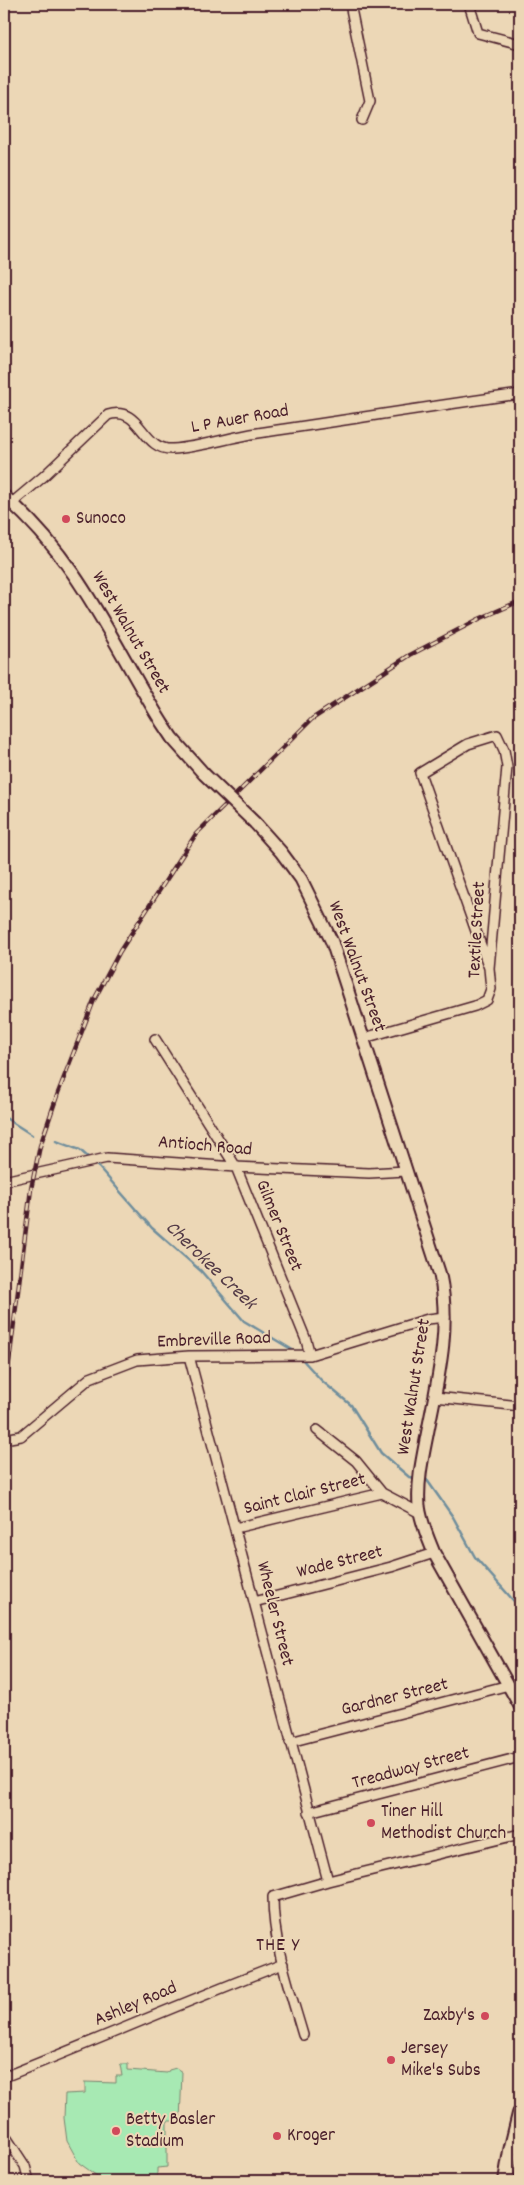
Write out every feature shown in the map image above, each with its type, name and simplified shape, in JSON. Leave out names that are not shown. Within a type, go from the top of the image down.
[{"type":"highway","points":[[506,2181],[520,2114]]},
{"type":"main road","name":"West Walnut Street","points":[[8,500],[53,545],[74,573],[99,611],[162,723],[204,774],[255,823],[281,852],[314,902],[332,942],[440,1275],[445,1317],[445,1336],[419,1479],[420,1513],[424,1530],[434,1553],[520,1706]]},
{"type":"street","points":[[350,4],[370,100],[362,120]]},
{"type":"street","points":[[469,4],[478,33],[520,44]]},
{"type":"street","name":"L P Auer Road","points":[[8,500],[108,415],[115,413],[124,413],[134,420],[159,447],[172,449],[245,434],[520,394]]},
{"type":"street","name":"Textile Street","points":[[364,1038],[474,1006],[487,1000],[491,989],[489,968],[507,767],[504,750],[497,734],[468,744],[420,773],[489,968]]},
{"type":"street","name":"Gilmer Street","points":[[155,1039],[236,1167],[306,1340],[303,1355]]},
{"type":"street","name":"Antioch Road","points":[[4,1180],[80,1162],[107,1158],[236,1167],[370,1173],[406,1171]]},
{"type":"street","name":"Embreville Road","points":[[4,1439],[21,1436],[90,1378],[137,1360],[189,1356],[303,1355],[428,1319],[445,1317]]},
{"type":"street","name":"Wheeler Street","points":[[189,1356],[328,1880]]},
{"type":"street","points":[[435,1397],[520,1406]]},
{"type":"street","points":[[317,1430],[356,1461],[382,1493],[420,1513]]},
{"type":"street","name":"Saint Clair Street","points":[[235,1528],[382,1493]]},
{"type":"street","name":"Wade Street","points":[[254,1602],[391,1567],[434,1553]]},
{"type":"street","name":"Gardner Street","points":[[290,1742],[509,1685]]},
{"type":"street","name":"Treadway Street","points":[[309,1812],[520,1757]]},
{"type":"street","points":[[302,2034],[283,1964],[273,1912],[273,1897],[328,1880],[520,1834]]},
{"type":"street","name":"Ashley Road","points":[[4,2077],[189,2000],[283,1964]]},
{"type":"street","points":[[4,2134],[25,2166],[28,2181]]},
{"type":"green space","name":"Betty Basler Stadium","points":[[120,2064],[128,2064],[128,2070],[167,2073],[169,2070],[176,2068],[182,2072],[180,2121],[167,2121],[167,2167],[157,2168],[157,2181],[104,2181],[79,2163],[67,2141],[64,2118],[65,2094],[85,2093],[85,2082],[116,2083],[116,2076],[122,2076]]},
{"type":"waterway","points":[[520,276],[516,277],[520,293]]},
{"type":"waterway","name":"Cherokee Creek","points":[[4,1117],[32,1135]]},
{"type":"waterway","name":"Cherokee Creek","points":[[56,1141],[80,1150],[90,1159]]},
{"type":"waterway","name":"Cherokee Creek","points":[[96,1164],[152,1228],[201,1271],[244,1321],[296,1352]]},
{"type":"waterway","name":"Cherokee Creek","points":[[301,1358],[322,1381],[351,1405],[381,1453],[409,1477],[416,1478]]},
{"type":"waterway","name":"Cherokee Creek","points":[[424,1480],[427,1480],[453,1517],[475,1557],[520,1608]]},
{"type":"railway","points":[[4,1401],[31,1189],[40,1146],[58,1093],[94,1000],[120,951],[196,834],[312,719],[410,655],[479,619],[520,601]]},
{"type":"place","name":"Sunoco","points":[[66,519]]},
{"type":"place","name":"Tiner Hill Methodist Church","points":[[371,1823]]},
{"type":"place","name":"Zaxby's","points":[[485,2016]]},
{"type":"place","name":"Jersey Mike's Subs","points":[[391,2060]]},
{"type":"place","name":"Betty Basler Stadium","points":[[116,2131]]},
{"type":"place","name":"Kroger","points":[[277,2136]]},
{"type":"district","name":"THE Y","points":[[278,1946]]}]
